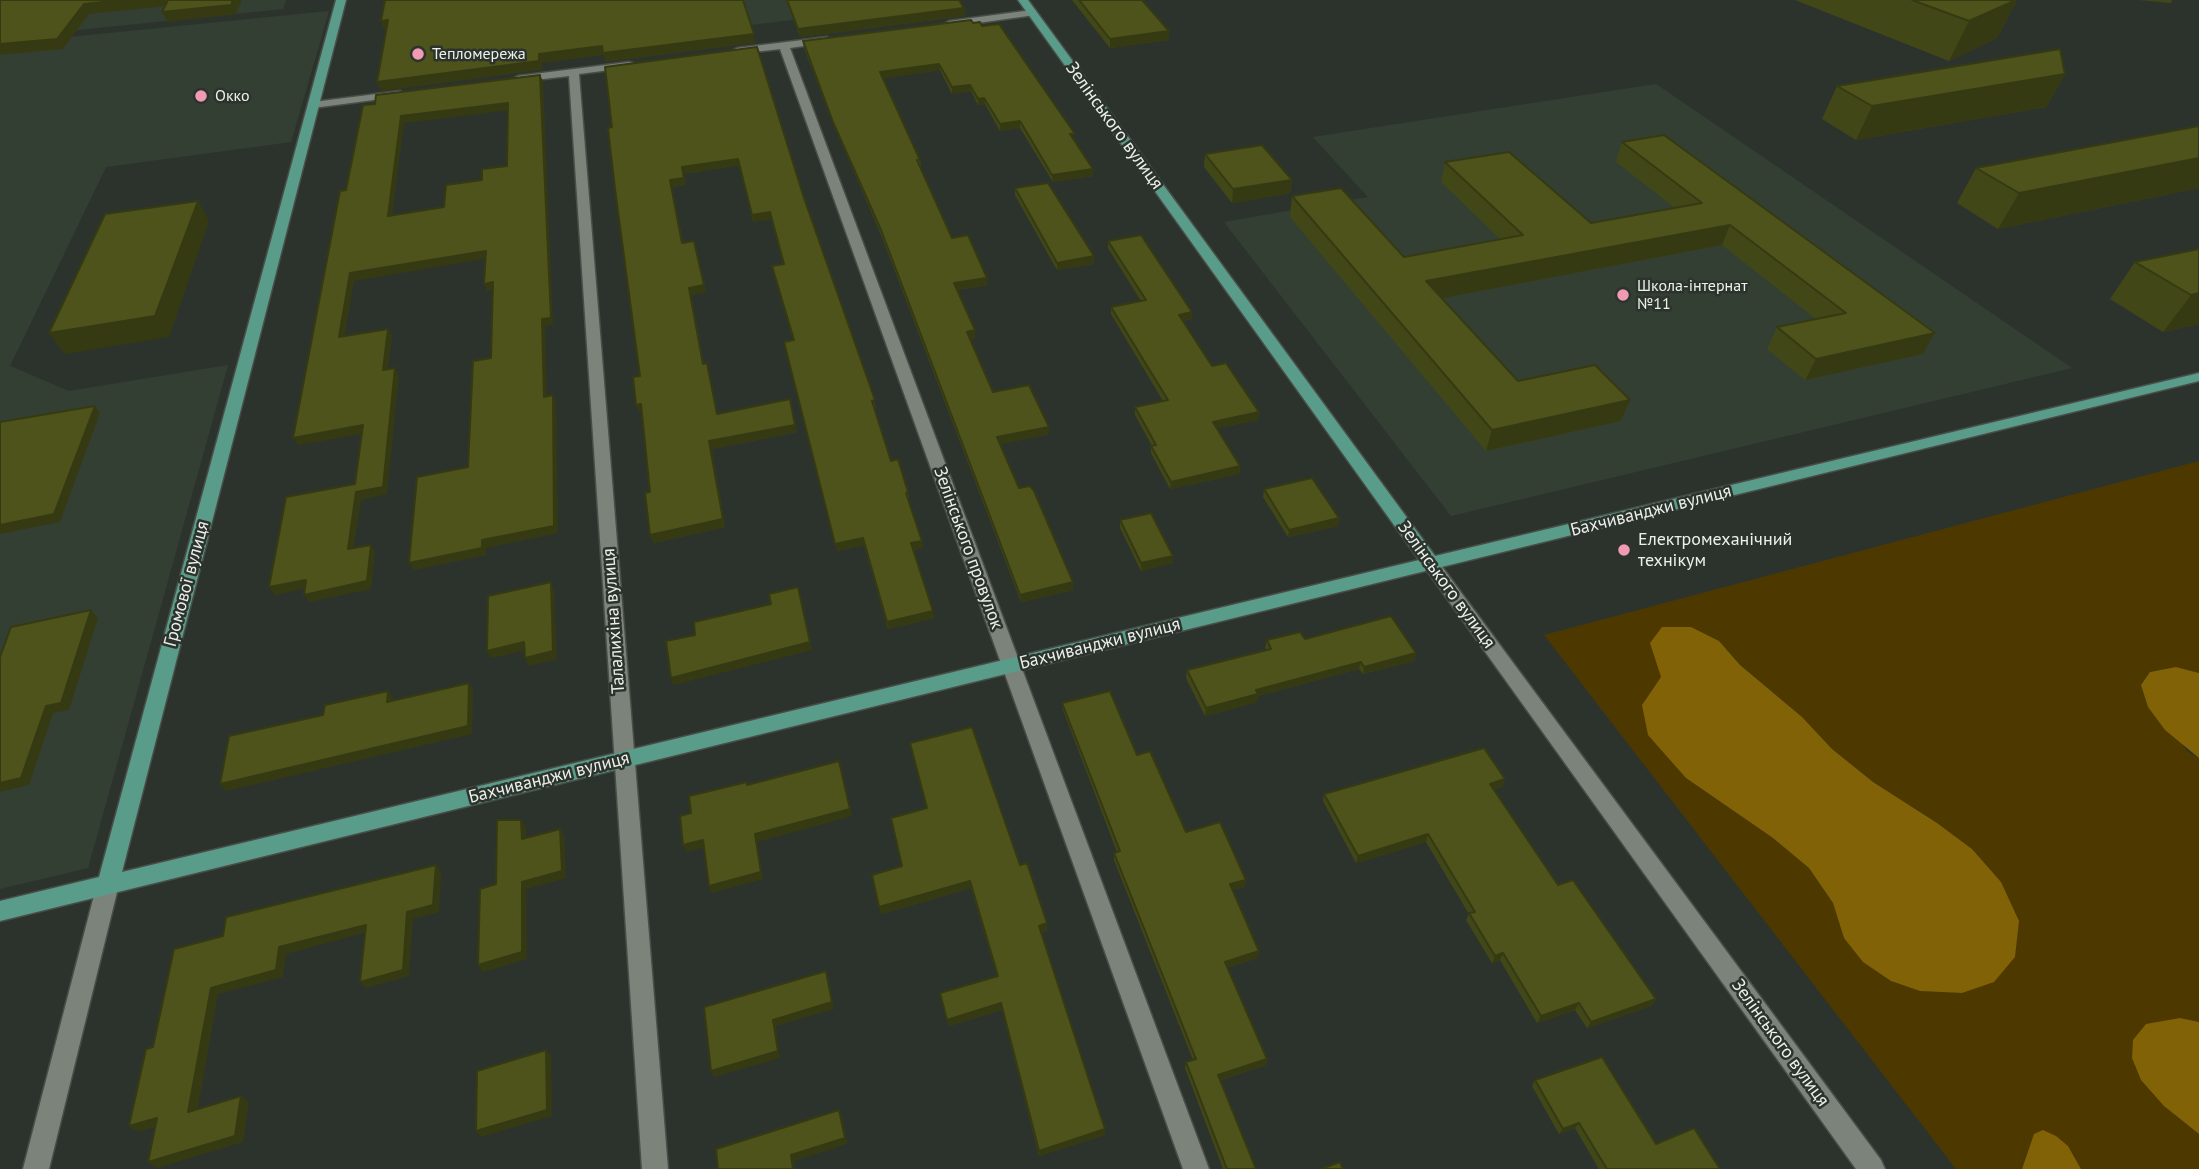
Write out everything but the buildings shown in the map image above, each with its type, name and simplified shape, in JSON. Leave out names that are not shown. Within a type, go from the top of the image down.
[{"type":"street","name":"Громової вулиця","points":[[36,1169],[108,884],[341,0]]},
{"type":"street","points":[[931,26],[1028,7]]},
{"type":"street","name":"Зелінського вулиця","points":[[1028,7],[1872,1169]]},
{"type":"street","points":[[721,53],[838,38]]},
{"type":"street","name":"Зелінського провулок","points":[[784,45],[1196,1169]]},
{"type":"street","points":[[509,80],[647,63]]},
{"type":"street","name":"Талалихіна вулиця","points":[[574,72],[655,1169]]},
{"type":"street","points":[[313,105],[417,92]]},
{"type":"street","name":"Бахчиванджи вулиця","points":[[0,911],[2199,377]]},
{"type":"shaded area","points":[[76,0],[286,0],[283,9],[38,34]]},
{"type":"shaded area","points":[[666,0],[950,0],[743,26]]},
{"type":"shaded area","points":[[329,11],[291,142],[106,167],[10,366],[69,391],[228,365],[88,868],[0,889],[0,44]]},
{"type":"shaded area","name":"Школа-інтернат №11","points":[[1656,84],[2072,368],[1451,516],[1224,222],[1368,197],[1313,137]]},
{"type":"shaded area","points":[[2199,461],[2199,673],[2176,667],[2150,672],[2141,685],[2188,752],[2199,758],[2199,1022],[2180,1018],[2164,1106],[2199,1134],[2199,1169],[2081,1169],[2068,1146],[2034,1134],[2022,1169],[1956,1169],[1544,635]],"holes":[[[1719,641],[1740,665],[1802,717],[1832,749],[1873,782],[1972,849],[2001,882],[1961,993],[1920,991],[1891,981],[1844,938],[1833,903],[1809,868],[1773,838],[1686,778],[1642,705],[1661,677]]]},
{"type":"shaded area","points":[[1662,627],[1691,627],[1719,641],[1740,665],[1802,717],[1832,749],[1873,782],[1972,849],[2001,882],[2019,921],[2015,957],[1994,982],[1962,993],[1920,991],[1891,981],[1863,962],[1844,938],[1833,903],[1809,868],[1773,838],[1686,778],[1648,735],[1642,705],[1661,677],[1650,643]]},
{"type":"shaded area","points":[[2176,667],[2199,673],[2199,758],[2165,730],[2148,707],[2141,685],[2150,672]]},
{"type":"shaded area","points":[[2180,1018],[2199,1022],[2199,1134],[2164,1106],[2141,1080],[2132,1058],[2133,1040],[2146,1024]]},
{"type":"shaded area","points":[[2043,1130],[2068,1146],[2081,1169],[2022,1169],[2034,1134]]},
{"type":"place","name":"Тепломережа","points":[[418,54]]},
{"type":"place","name":"Окко","points":[[201,96]]},
{"type":"place","name":"Школа-інтернат №11","points":[[1623,295]]},
{"type":"place","name":"Електромеханічний технікум","points":[[1624,550]]}]
